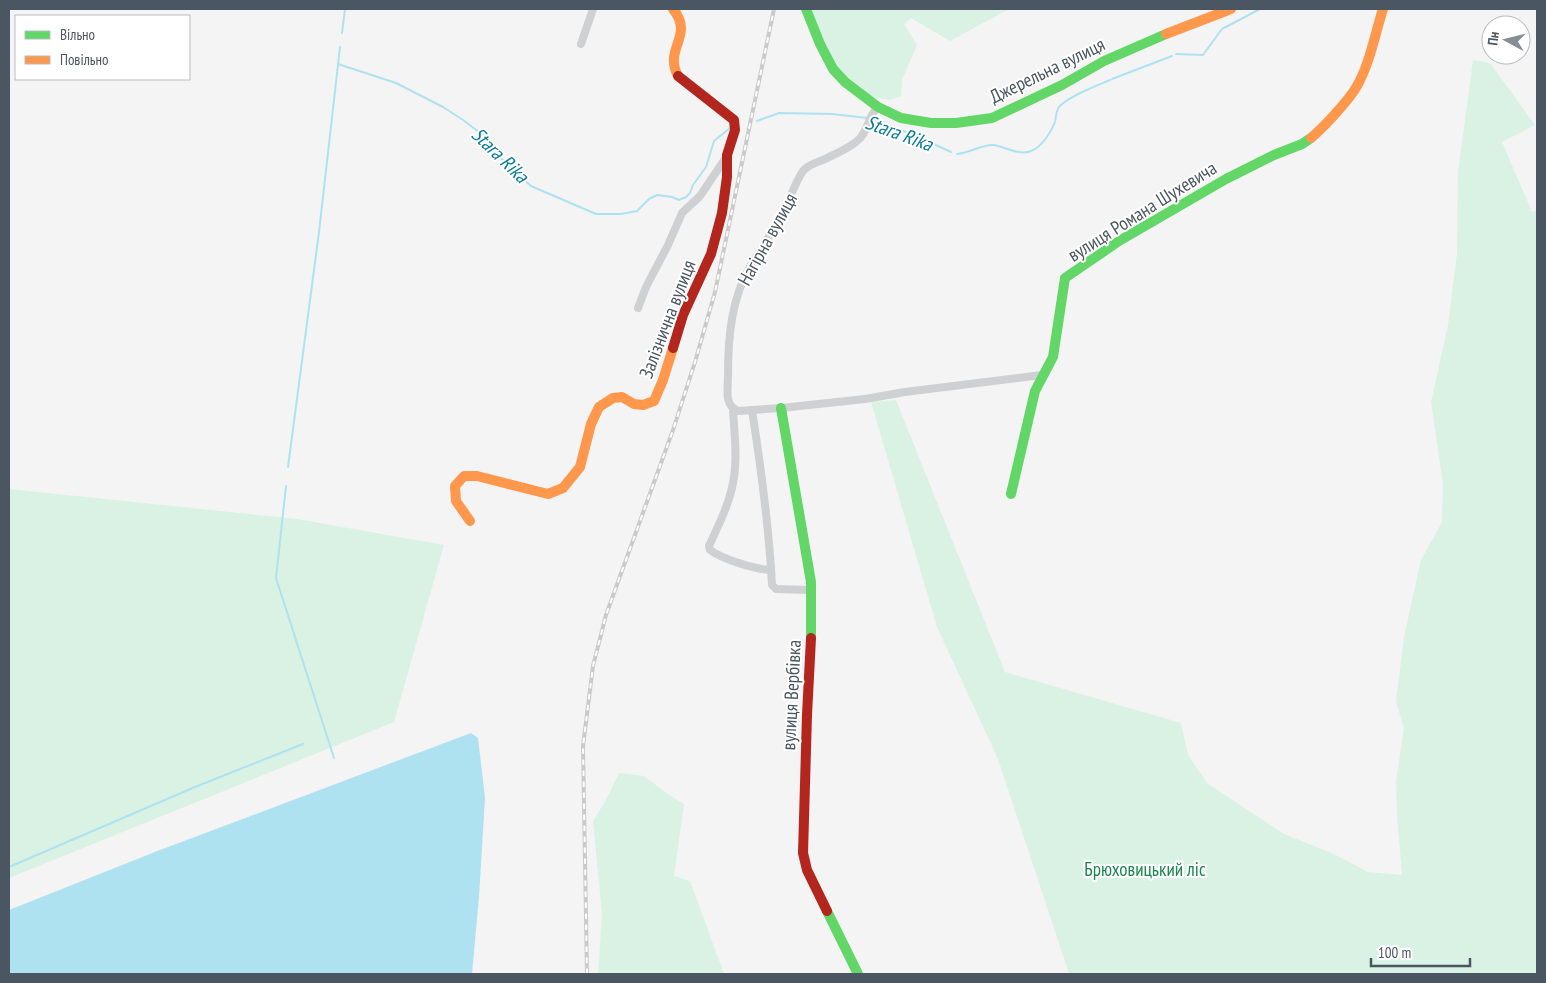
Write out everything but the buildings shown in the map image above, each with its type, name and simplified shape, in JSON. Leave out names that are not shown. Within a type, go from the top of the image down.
[{"type":"street","points":[[582,44],[593,9]]},
{"type":"street","name":"Залізнична вулиця","points":[[470,522],[456,501],[455,486],[464,476],[477,476],[548,494],[563,488],[580,468],[591,424],[599,407],[613,398],[622,397],[634,404],[643,405],[654,401],[663,380],[683,315],[711,254],[722,213],[727,177],[727,155],[734,125],[678,76],[674,70],[672,63],[674,51],[682,31],[680,18],[673,9]]},
{"type":"street","name":"Джерельна вулиця","points":[[806,9],[820,44],[833,69],[875,110],[901,118],[931,123],[956,123],[992,118],[1062,85],[1104,61],[1148,40],[1231,9]]},
{"type":"street","name":"вулиця Романа Шухевича","points":[[1011,494],[1034,390],[1053,357],[1066,278],[1119,241],[1226,179],[1274,155],[1302,144],[1313,136],[1351,96],[1358,85],[1365,69],[1383,9]]},
{"type":"street","name":"Нагірна вулиця","points":[[771,570],[748,565],[716,554],[710,550],[709,546],[733,485],[732,408],[729,405],[728,399],[728,366],[735,300],[750,266],[783,213],[803,171],[809,166],[829,158],[857,142],[864,135],[875,110]]},
{"type":"street","name":"Залізнична вулиця","points":[[638,308],[646,287],[682,213],[700,196],[727,155]]},
{"type":"street","points":[[732,408],[752,410],[781,408],[873,398],[904,392],[1042,374]]},
{"type":"street","name":"вулиця Вербівка","points":[[781,408],[811,590],[812,620],[803,853],[807,870],[858,974]]},
{"type":"street","points":[[752,410],[769,534],[772,585],[776,589],[811,590]]},
{"type":"green space","points":[[808,9],[1009,9],[950,41],[911,18],[904,24],[917,45],[902,80],[901,96],[890,100],[866,96],[834,70]]},
{"type":"green space","name":"Брюховицький ліс","points":[[1473,60],[1481,61],[1481,65],[1491,65],[1535,125],[1502,142],[1532,212],[1537,210],[1537,974],[1069,974],[998,759],[937,627],[871,402],[896,400],[1005,672],[1181,723],[1188,755],[1207,783],[1284,834],[1334,854],[1368,872],[1402,875],[1396,781],[1404,729],[1396,701],[1404,637],[1421,560],[1442,522],[1443,484],[1431,402],[1448,325],[1457,253],[1458,172]]},
{"type":"green space","points":[[9,489],[297,519],[444,545],[394,722],[9,878]]},
{"type":"green space","points":[[619,773],[644,776],[684,804],[674,876],[690,881],[724,974],[598,974],[602,914],[593,821],[605,802]]},
{"type":"water","points":[[471,733],[478,738],[485,798],[472,974],[9,974],[9,910],[160,850]]},
{"type":"waterway","points":[[342,33],[345,9]]},
{"type":"waterway","name":"Stara Rika","points":[[1176,54],[1203,55],[1222,29],[1260,9]]},
{"type":"waterway","points":[[288,467],[319,232],[340,47]]},
{"type":"waterway","name":"Stara Rika","points":[[1112,79],[1172,56]]},
{"type":"waterway","name":"Stara Rika","points":[[338,64],[396,83],[443,107],[479,132],[494,152],[531,186],[596,214],[621,214],[637,211],[649,199],[657,195],[679,200],[686,197],[706,167],[714,141],[730,128]]},
{"type":"waterway","name":"Stara Rika","points":[[957,154],[990,145],[1017,152],[1031,151],[1039,146],[1049,135],[1058,109],[1063,103],[1110,80]]},
{"type":"waterway","name":"Stara Rika","points":[[757,121],[779,113],[832,114],[868,118]]},
{"type":"waterway","name":"Stara Rika","points":[[872,119],[951,152]]},
{"type":"waterway","points":[[286,486],[276,578],[334,758]]},
{"type":"waterway","points":[[9,867],[195,787],[303,744]]},
{"type":"railway","points":[[587,974],[583,746],[593,666],[606,615],[673,430],[715,292],[774,9]]},
{"type":"traffic: fast","points":[[806,9],[820,44],[833,69],[845,82],[878,107],[901,118],[931,123],[956,123],[992,118],[1062,85],[1104,61],[1166,34]]},
{"type":"traffic: fast","points":[[1011,494],[1035,391],[1053,357],[1065,278],[1119,241],[1226,179],[1311,138]]},
{"type":"traffic: fast","points":[[781,408],[811,582],[811,638]]},
{"type":"traffic: fast","points":[[827,911],[858,974]]},
{"type":"traffic: slow","points":[[673,9],[679,18],[681,27],[674,58],[674,66],[678,76]]},
{"type":"traffic: slow","points":[[1166,34],[1231,9]]},
{"type":"traffic: slow","points":[[1311,138],[1336,113],[1357,86],[1369,58],[1383,9]]},
{"type":"traffic: slow","points":[[470,521],[456,501],[455,486],[464,476],[477,476],[548,494],[563,488],[580,467],[591,424],[599,407],[613,398],[622,397],[634,404],[643,405],[654,401],[673,348]]},
{"type":"traffic: jam","points":[[673,348],[683,315],[711,254],[722,213],[727,177],[727,155],[735,130],[734,120],[678,76]]},
{"type":"traffic: jam","points":[[811,638],[803,853],[807,870],[827,911]]}]
